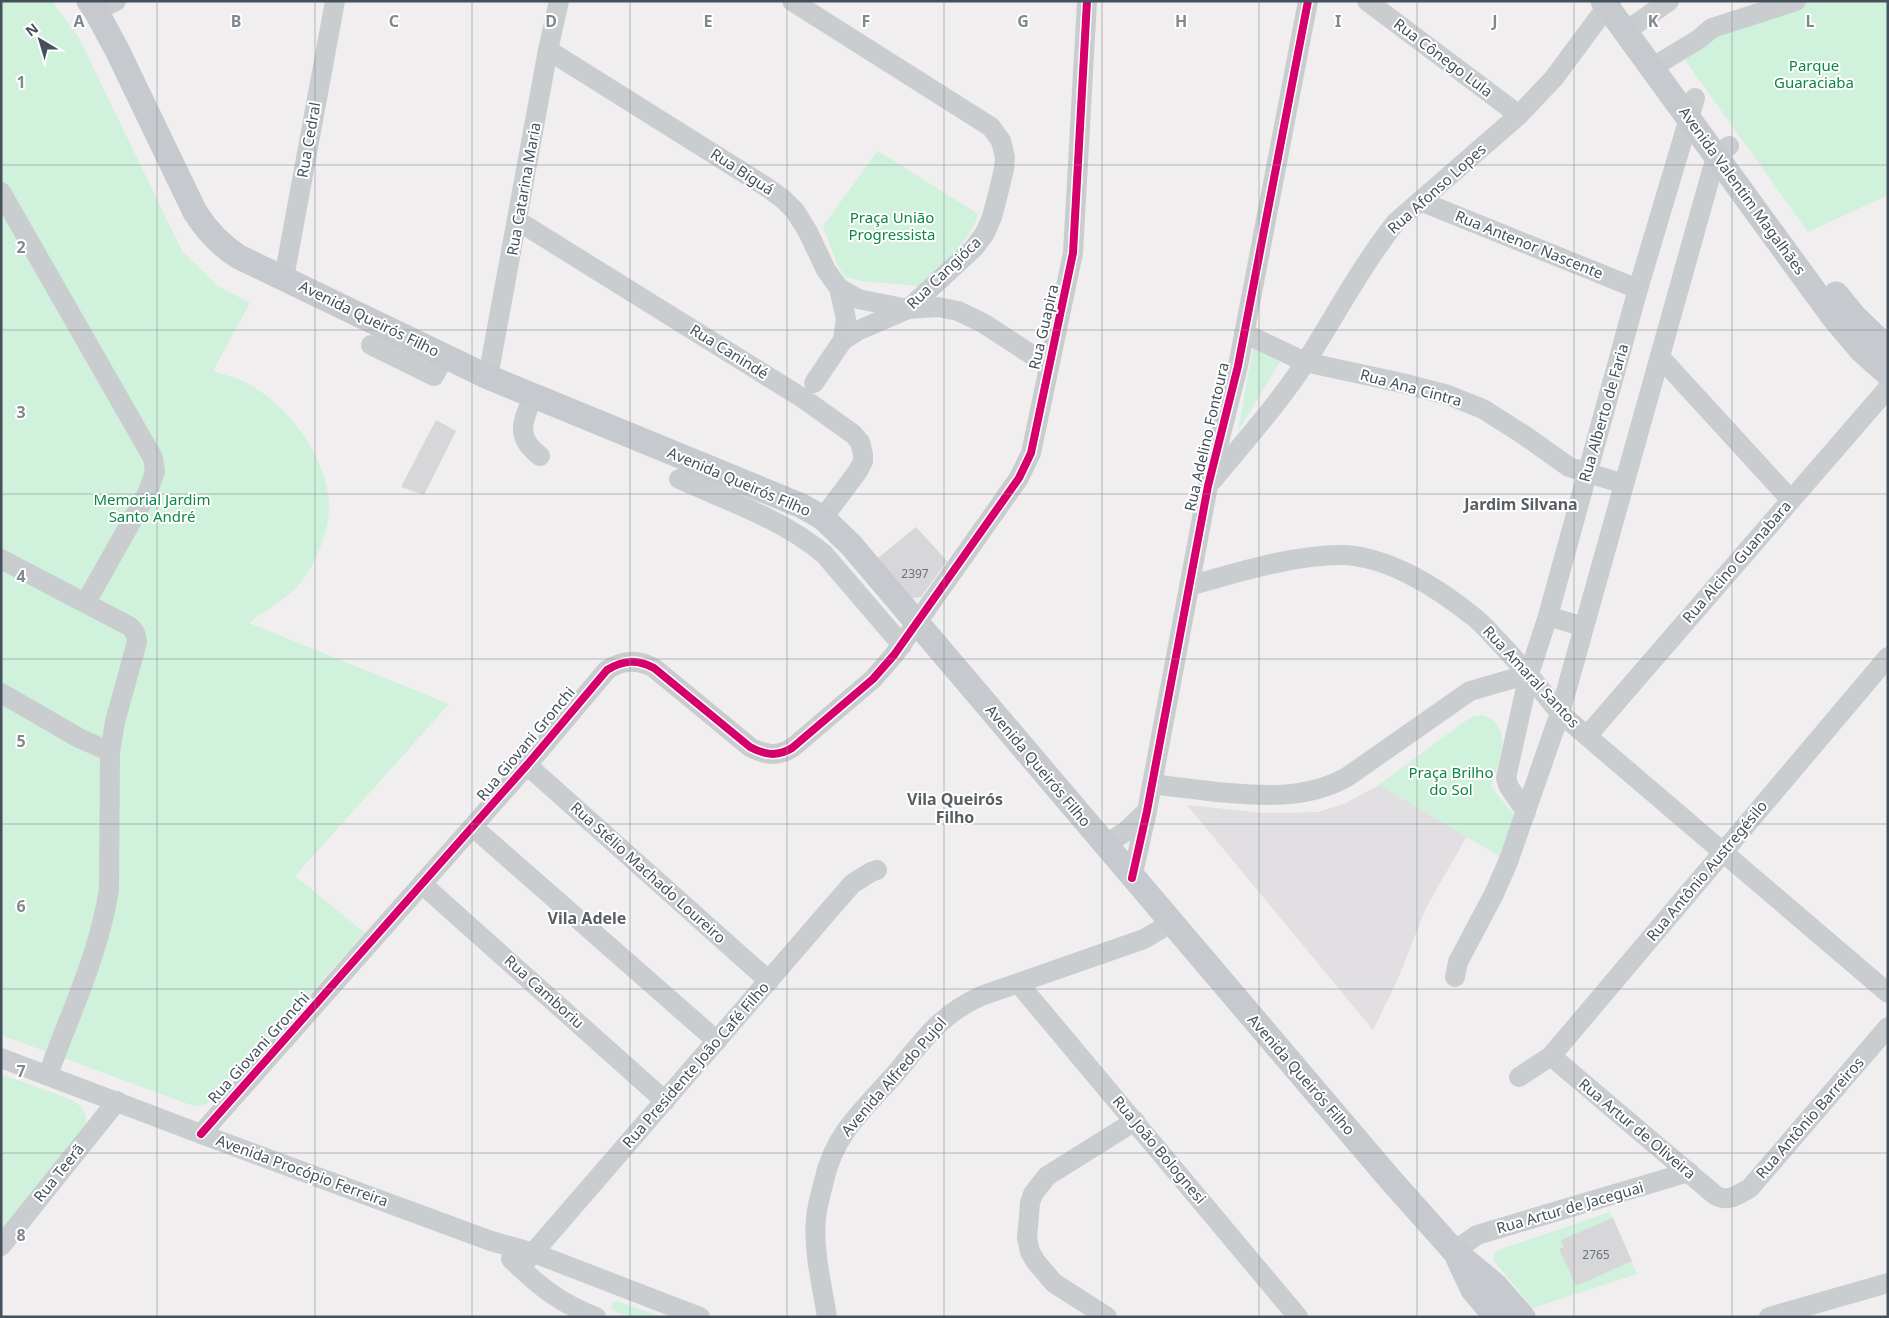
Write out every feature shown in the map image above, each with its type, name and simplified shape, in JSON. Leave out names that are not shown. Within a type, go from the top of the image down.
[{"type":"main road","name":"Avenida Valentim Magalhães","points":[[1611,2],[1633,26],[1692,107],[1839,324],[1862,351],[1888,374]]},
{"type":"main road","name":"Avenida Queirós Filho","points":[[100,4],[117,50],[195,212],[204,226],[225,248],[239,257],[284,278],[408,351],[444,356],[533,396],[802,506],[823,518],[851,545],[918,623],[1170,923],[1389,1178],[1454,1251],[1495,1285],[1523,1317]]},
{"type":"main road","name":"Avenida Valentim Magalhães","points":[[1723,151],[1854,316],[1888,349]]},
{"type":"main road","name":"Avenida Queirós Filho","points":[[1454,1251],[1473,1290],[1496,1317]]},
{"type":"street","name":"Rua Cedral","points":[[284,278],[334,1]]},
{"type":"street","name":"Rua Catarina Maria","points":[[488,377],[548,50],[559,1]]},
{"type":"street","name":"Rua Cangióca","points":[[792,1],[991,127],[1001,141],[1005,157],[1004,169],[992,217],[985,233],[974,248],[908,310],[859,330],[843,340],[814,383]]},
{"type":"street","name":"Rua Guapira","points":[[918,623],[1019,478],[1031,453],[1073,253],[1087,1]]},
{"type":"street","name":"Rua Adelino Fontoura","points":[[1132,878],[1147,811],[1208,486],[1238,366],[1308,1]]},
{"type":"street","name":"Rua Cônego Lula","points":[[1367,1],[1519,115]]},
{"type":"street","points":[[1633,26],[1669,1]]},
{"type":"street","points":[[1660,63],[1700,38],[1712,28],[1796,1]]},
{"type":"street","name":"Rua Afonso Lopes","points":[[1208,486],[1306,362],[1380,243],[1396,222],[1519,115],[1554,78],[1611,2]]},
{"type":"street","name":"Rua Biguá","points":[[548,50],[783,199],[801,220],[826,270],[839,288],[858,299],[908,310]]},
{"type":"street","name":"Rua Alberto de Faria","points":[[1526,812],[1509,787],[1506,778],[1529,674],[1548,616],[1638,289],[1692,107]]},
{"type":"street","points":[[1455,977],[1458,962],[1494,894],[1508,862],[1560,713],[1660,357],[1723,151]]},
{"type":"street","points":[[1,192],[153,458],[155,471],[148,492],[86,602]]},
{"type":"street","name":"Rua Antenor Nascente","points":[[1420,201],[1638,289]]},
{"type":"street","name":"Rua Canindé","points":[[518,221],[804,399],[853,434],[860,442],[863,461],[858,471],[823,518]]},
{"type":"street","name":"Rua Cangióca","points":[[839,288],[846,320],[843,340]]},
{"type":"street","points":[[908,310],[938,307],[958,311],[983,323],[1049,366]]},
{"type":"street","name":"Rua Ana Cintra","points":[[1244,333],[1306,362],[1448,395],[1483,409],[1524,435],[1569,468],[1624,484]]},
{"type":"street","points":[[371,345],[408,351]]},
{"type":"street","points":[[1660,357],[1791,500]]},
{"type":"street","name":"Rua Alcino Guanabara","points":[[1587,736],[1888,388]]},
{"type":"street","points":[[533,396],[523,422],[522,431],[525,441],[540,456]]},
{"type":"street","name":"Avenida Queirós Filho","points":[[679,478],[784,526],[811,543],[824,554],[902,644]]},
{"type":"street","name":"Rua Amaral Santos","points":[[1189,586],[1293,560],[1339,555],[1369,559],[1404,572],[1434,589],[1475,618],[1529,674],[1560,713],[1888,993]]},
{"type":"street","points":[[1,558],[133,628],[136,637],[129,675],[110,752],[110,889],[107,905],[96,950],[48,1075]]},
{"type":"street","points":[[1548,616],[1584,628]]},
{"type":"street","name":"Rua Giovani Gronchi","points":[[201,1134],[473,827],[607,670],[618,663],[637,661],[654,668],[750,747],[759,752],[773,755],[782,754],[792,748],[873,679],[918,623]]},
{"type":"street","name":"Rua Antônio Austregésilo","points":[[1519,1077],[1550,1056],[1888,657]]},
{"type":"street","points":[[1152,784],[1264,796],[1314,792],[1332,786],[1347,777],[1470,691],[1529,674]]},
{"type":"street","points":[[1,693],[79,738],[110,752]]},
{"type":"street","name":"Rua Stélio Machado Loureiro","points":[[527,765],[769,981]]},
{"type":"street","points":[[1105,846],[1125,832],[1147,811]]},
{"type":"street","points":[[473,827],[717,1041]]},
{"type":"street","name":"Rua Presidente João Café Filho","points":[[520,1268],[852,884],[877,870]]},
{"type":"street","name":"Rua Camboriu","points":[[422,884],[665,1101]]},
{"type":"street","name":"Avenida Alfredo Pujol","points":[[827,1317],[817,1255],[816,1218],[826,1172],[847,1129],[922,1042],[950,1013],[964,1004],[981,996],[1144,939],[1170,923]]},
{"type":"street","name":"Rua João Bolognesi","points":[[1019,984],[1298,1317]]},
{"type":"street","name":"Rua Antônio Barreiros","points":[[1725,1200],[1750,1188],[1888,1027]]},
{"type":"street","name":"Rua Artur de Oliveira","points":[[1550,1056],[1715,1195],[1725,1200]]},
{"type":"street","name":"Avenida Procópio Ferreira","points":[[1,1058],[491,1241],[534,1253],[700,1317]]},
{"type":"street","name":"Rua Teerã","points":[[1,1246],[117,1101]]},
{"type":"street","points":[[1107,1317],[1054,1283],[1036,1262],[1030,1252],[1027,1238],[1030,1203],[1033,1194],[1047,1176],[1135,1121]]},
{"type":"street","name":"Rua Artur de Jaceguai","points":[[1454,1251],[1477,1235],[1689,1172]]},
{"type":"street","name":"Avenida Procópio Ferreira","points":[[491,1241],[562,1303],[596,1317]]},
{"type":"street","points":[[1768,1317],[1888,1283]]},
{"type":"shaded area","points":[[1379,785],[1467,836],[1426,908],[1397,981],[1373,1030],[1187,805],[1264,813],[1318,812],[1346,803]]},
{"type":"green space","name":"Memorial Jardim Santo André","points":[[1,1],[52,1],[79,38],[182,251],[218,286],[250,303],[213,371],[238,379],[271,399],[299,429],[320,465],[329,503],[329,512],[322,544],[308,573],[297,587],[249,623],[449,704],[295,876],[365,933],[217,1096],[207,1104],[200,1106],[188,1104],[1,1035]]},
{"type":"green space","name":"Parque Guaraciaba","points":[[1770,1],[1888,1],[1888,195],[1808,232],[1685,60],[1692,52]]},
{"type":"green space","name":"Praça União Progressista","points":[[878,151],[978,214],[969,235],[962,244],[920,286],[861,281],[845,277],[837,264],[823,226]]},
{"type":"green space","points":[[1253,348],[1280,362],[1238,431]]},
{"type":"green space","name":"Praça Brilho do Sol","points":[[1483,715],[1493,721],[1499,728],[1502,737],[1500,756],[1491,787],[1514,815],[1499,856],[1379,785],[1471,717]]},
{"type":"green space","points":[[1,1074],[72,1100],[83,1110],[86,1116],[86,1124],[1,1232]]},
{"type":"green space","points":[[1610,1212],[1637,1274],[1533,1308],[1494,1261],[1494,1255],[1498,1250]]},
{"type":"green space","points":[[618,1301],[661,1317],[621,1314],[611,1308],[613,1303]]},
{"type":"building","points":[[436,420],[456,431],[424,495],[401,487]]},
{"type":"building","points":[[916,527],[947,561],[921,597],[912,598],[878,558]]},
{"type":"building","points":[[1613,1218],[1632,1261],[1576,1286],[1559,1249],[1564,1247],[1561,1240]]},
{"type":"cycle path","points":[[201,1134],[527,765],[607,670],[619,664],[630,662],[648,665],[750,747],[761,752],[776,754],[792,748],[873,679],[894,655],[1019,478],[1031,453],[1073,253],[1087,1]]},
{"type":"cycle path","points":[[1132,878],[1147,811],[1208,486],[1238,366],[1308,1]]},
{"type":"district","name":"Jardim Silvana","points":[[1521,504]]},
{"type":"district","name":"Vila Queirós Filho","points":[[955,808]]},
{"type":"district","name":"Vila Adele","points":[[587,918]]}]
